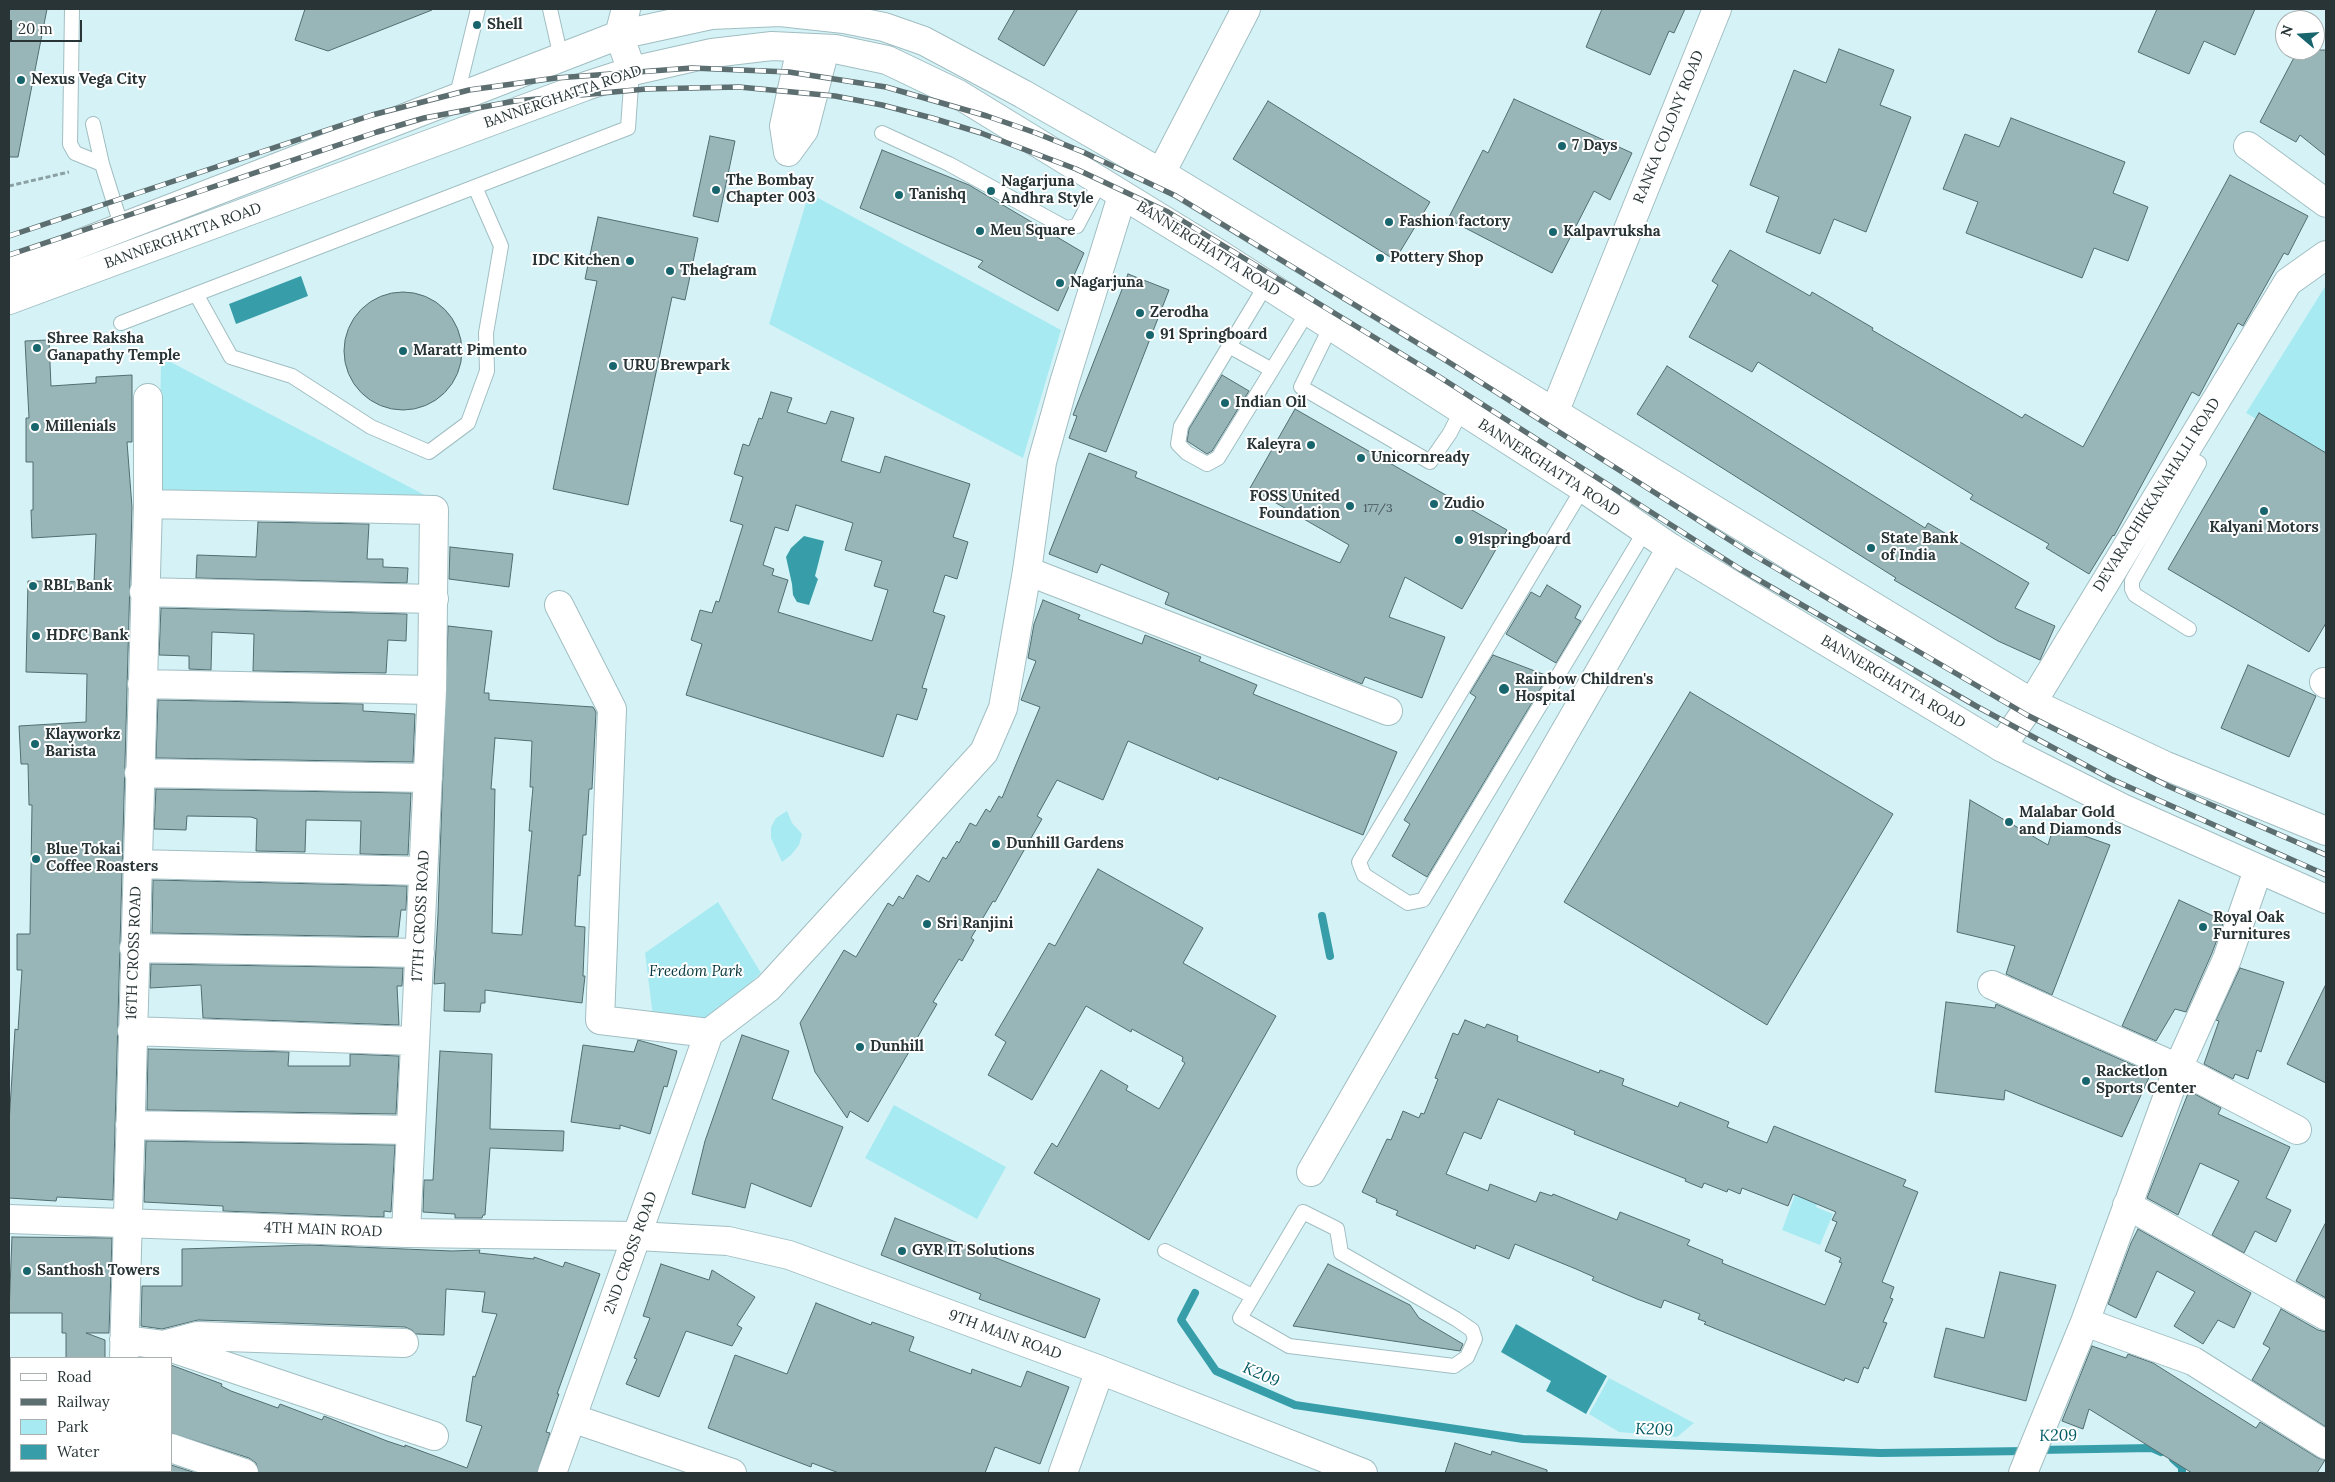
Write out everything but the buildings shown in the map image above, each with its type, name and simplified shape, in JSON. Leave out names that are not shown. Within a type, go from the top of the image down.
[{"type":"street","points":[[626,9],[619,36],[632,71]]},
{"type":"street","points":[[1161,173],[1246,9]]},
{"type":"street","name":"RANKA COLONY ROAD","points":[[1554,413],[1717,9]]},
{"type":"street","name":"BANNERGHATTA ROAD","points":[[9,271],[619,36],[711,15],[780,12],[846,14],[924,42],[1023,94],[1161,173],[2032,702],[2166,766],[2326,831]]},
{"type":"street","points":[[820,49],[846,14]]},
{"type":"street","name":"BANNERGHATTA ROAD","points":[[9,300],[586,86],[632,71],[712,53],[772,46],[820,49],[888,60],[958,94],[1308,311],[1583,488],[1671,548],[2001,747],[2122,808],[2326,900]]},
{"type":"street","points":[[2248,146],[2326,203]]},
{"type":"street","points":[[559,605],[612,709],[600,1020],[709,1033],[768,988],[984,752],[1003,708],[1027,571],[1042,462],[1064,383],[1111,189]]},
{"type":"street","name":"DEVARACHIKKANAHALLI ROAD","points":[[2001,747],[2032,702],[2288,282],[2326,255]]},
{"type":"street","name":"16TH CROSS ROAD","points":[[124,1349],[145,548],[148,504],[148,398]]},
{"type":"street","name":"17TH CROSS ROAD","points":[[148,504],[434,510],[432,690],[406,1233]]},
{"type":"street","points":[[1311,1172],[1671,548]]},
{"type":"street","points":[[1027,571],[1388,711]]},
{"type":"street","points":[[144,592],[434,599]]},
{"type":"street","points":[[142,684],[432,690]]},
{"type":"street","points":[[139,773],[428,778]]},
{"type":"street","points":[[137,864],[423,871]]},
{"type":"street","points":[[2023,1473],[2085,1322],[2178,1068],[2227,960],[2258,870]]},
{"type":"street","points":[[134,948],[420,952]]},
{"type":"street","points":[[1992,985],[2178,1068],[2297,1130]]},
{"type":"street","points":[[132,1031],[415,1041]]},
{"type":"street","name":"2ND CROSS ROAD","points":[[552,1473],[709,1033]]},
{"type":"street","points":[[130,1125],[411,1130]]},
{"type":"street","points":[[2127,1205],[2326,1316]]},
{"type":"street","name":"4TH MAIN ROAD","points":[[9,1219],[406,1233],[636,1236]]},
{"type":"street","name":"9TH MAIN ROAD","points":[[636,1236],[728,1241],[789,1255],[1100,1370],[1363,1473]]},
{"type":"street","points":[[2085,1322],[2193,1361],[2326,1445]]},
{"type":"street","points":[[124,1349],[163,1345],[198,1336],[404,1343]]},
{"type":"street","points":[[163,1345],[434,1436]]},
{"type":"street","points":[[1063,1473],[1100,1370]]},
{"type":"street","points":[[572,1418],[732,1473]]},
{"type":"street","points":[[172,1448],[244,1473]]},
{"type":"lane","points":[[72,9],[70,144],[75,153],[102,164]]},
{"type":"lane","points":[[456,99],[478,9]]},
{"type":"lane","points":[[550,9],[561,58]]},
{"type":"lane","points":[[121,323],[628,128],[632,71]]},
{"type":"lane","points":[[93,124],[102,164],[122,228]]},
{"type":"lane","points":[[882,133],[950,164],[1066,228],[1077,226],[1111,189]]},
{"type":"lane","points":[[196,294],[231,356],[292,376],[371,427],[429,452],[468,424],[487,371],[486,333],[501,246],[475,187]]},
{"type":"lane","points":[[1266,285],[1181,426],[1178,444],[1187,453],[1207,464],[1218,458],[1308,311]]},
{"type":"lane","points":[[1331,326],[1301,387],[1430,462],[1450,433],[1461,411]]},
{"type":"lane","points":[[1229,346],[1272,370]]},
{"type":"lane","points":[[2182,454],[2198,463],[2132,581],[2132,589],[2135,595],[2189,628]]},
{"type":"lane","points":[[1583,488],[1359,862],[1364,875],[1408,903],[1423,900],[1645,531]]},
{"type":"lane","points":[[1303,1212],[1337,1229],[1341,1253],[1456,1318],[1472,1330],[1475,1339],[1466,1357],[1454,1366],[1289,1346],[1240,1318],[1252,1296],[1303,1212]]},
{"type":"lane","points":[[1165,1251],[1252,1296]]},
{"type":"path","points":[[9,186],[102,164]]},
{"type":"green space","points":[[809,193],[1061,330],[1023,458],[769,324]]},
{"type":"green space","points":[[2326,285],[2326,459],[2246,413]]},
{"type":"green space","points":[[161,357],[440,503],[159,494]]},
{"type":"green space","points":[[787,811],[792,823],[802,834],[799,845],[782,862],[771,838],[771,827],[776,818]]},
{"type":"green space","name":"Freedom Park","points":[[718,902],[761,973],[705,1025],[653,1017],[645,953]]},
{"type":"green space","points":[[894,1105],[1006,1167],[977,1219],[865,1158]]},
{"type":"green space","points":[[1800,1181],[1822,1190],[1816,1207],[1833,1214],[1820,1245],[1782,1230]]},
{"type":"green space","points":[[1609,1378],[1694,1423],[1677,1437],[1619,1432],[1589,1414]]},
{"type":"water","points":[[301,276],[308,296],[236,324],[229,304]]},
{"type":"water","points":[[804,536],[824,541],[815,576],[818,579],[809,605],[797,602],[793,595],[786,557],[791,548]]},
{"type":"water","points":[[1516,1324],[1607,1376],[1586,1414],[1546,1391],[1551,1381],[1501,1352]]},
{"type":"waterway","name":"K209","points":[[1322,916],[1330,956]]},
{"type":"waterway","name":"K209","points":[[1195,1293],[1181,1320],[1216,1371],[1295,1405],[1523,1439],[1880,1453],[2027,1451]]},
{"type":"waterway","name":"K209","points":[[2038,1450],[2152,1448],[2161,1452]]},
{"type":"waterway","name":"K209","points":[[2173,1459],[2182,1467],[2182,1473]]},
{"type":"railway","points":[[9,236],[372,115],[469,90],[556,78],[692,68],[789,72],[886,87],[987,116],[1036,133],[1083,152],[1176,196],[1447,361],[1750,553],[2027,715],[2168,786],[2326,855]]},
{"type":"railway","points":[[9,255],[377,132],[424,118],[515,101],[646,89],[739,87],[835,96],[882,105],[932,118],[981,133],[1076,169],[1168,212],[1438,376],[1740,569],[1976,706],[2111,779],[2326,875]]},
{"type":"place","name":"Shell","points":[[477,25]]},
{"type":"place","name":"Nexus Vega City","points":[[21,80]]},
{"type":"place","name":"7 Days","points":[[1562,146]]},
{"type":"place","name":"The Bombay Chapter 003","points":[[716,190]]},
{"type":"place","name":"Nagarjuna Andhra Style","points":[[991,191]]},
{"type":"place","name":"Tanishq","points":[[899,195]]},
{"type":"place","name":"Fashion factory","points":[[1389,222]]},
{"type":"place","name":"Meu Square","points":[[980,231]]},
{"type":"place","name":"Kalpavruksha","points":[[1553,232]]},
{"type":"place","name":"Pottery Shop","points":[[1380,258]]},
{"type":"place","name":"IDC Kitchen","points":[[630,261]]},
{"type":"place","name":"Thelagram","points":[[670,271]]},
{"type":"place","name":"Nagarjuna","points":[[1060,283]]},
{"type":"place","name":"Zerodha","points":[[1140,313]]},
{"type":"place","name":"91 Springboard","points":[[1150,335]]},
{"type":"place","name":"Shree Raksha Ganapathy Temple","points":[[37,348]]},
{"type":"place","name":"Maratt Pimento","points":[[403,351]]},
{"type":"place","name":"URU Brewpark","points":[[613,366]]},
{"type":"place","name":"Indian Oil","points":[[1225,403]]},
{"type":"place","name":"Millenials","points":[[35,427]]},
{"type":"place","name":"Kaleyra","points":[[1311,445]]},
{"type":"place","name":"Unicornready","points":[[1361,458]]},
{"type":"place","name":"Zudio","points":[[1434,504]]},
{"type":"place","name":"FOSS United Foundation","points":[[1350,506]]},
{"type":"place","name":"Kalyani Motors","points":[[2264,511]]},
{"type":"place","name":"91springboard","points":[[1459,540]]},
{"type":"place","name":"State Bank of India","points":[[1871,548]]},
{"type":"place","name":"RBL Bank","points":[[33,586]]},
{"type":"place","name":"HDFC Bank","points":[[36,636]]},
{"type":"place","name":"Rainbow Children's Hospital","points":[[1504,689]]},
{"type":"place","name":"Klayworkz Barista","points":[[35,744]]},
{"type":"place","name":"Malabar Gold and Diamonds","points":[[2009,822]]},
{"type":"place","name":"Dunhill Gardens","points":[[996,844]]},
{"type":"place","name":"Blue Tokai Coffee Roasters","points":[[36,859]]},
{"type":"place","name":"Sri Ranjini","points":[[927,924]]},
{"type":"place","name":"Royal Oak Furnitures","points":[[2203,927]]},
{"type":"place","name":"Dunhill","points":[[860,1047]]},
{"type":"place","name":"Racketlon Sports Center","points":[[2086,1081]]},
{"type":"place","name":"GYR IT Solutions","points":[[902,1251]]},
{"type":"place","name":"Santhosh Towers","points":[[27,1271]]}]
